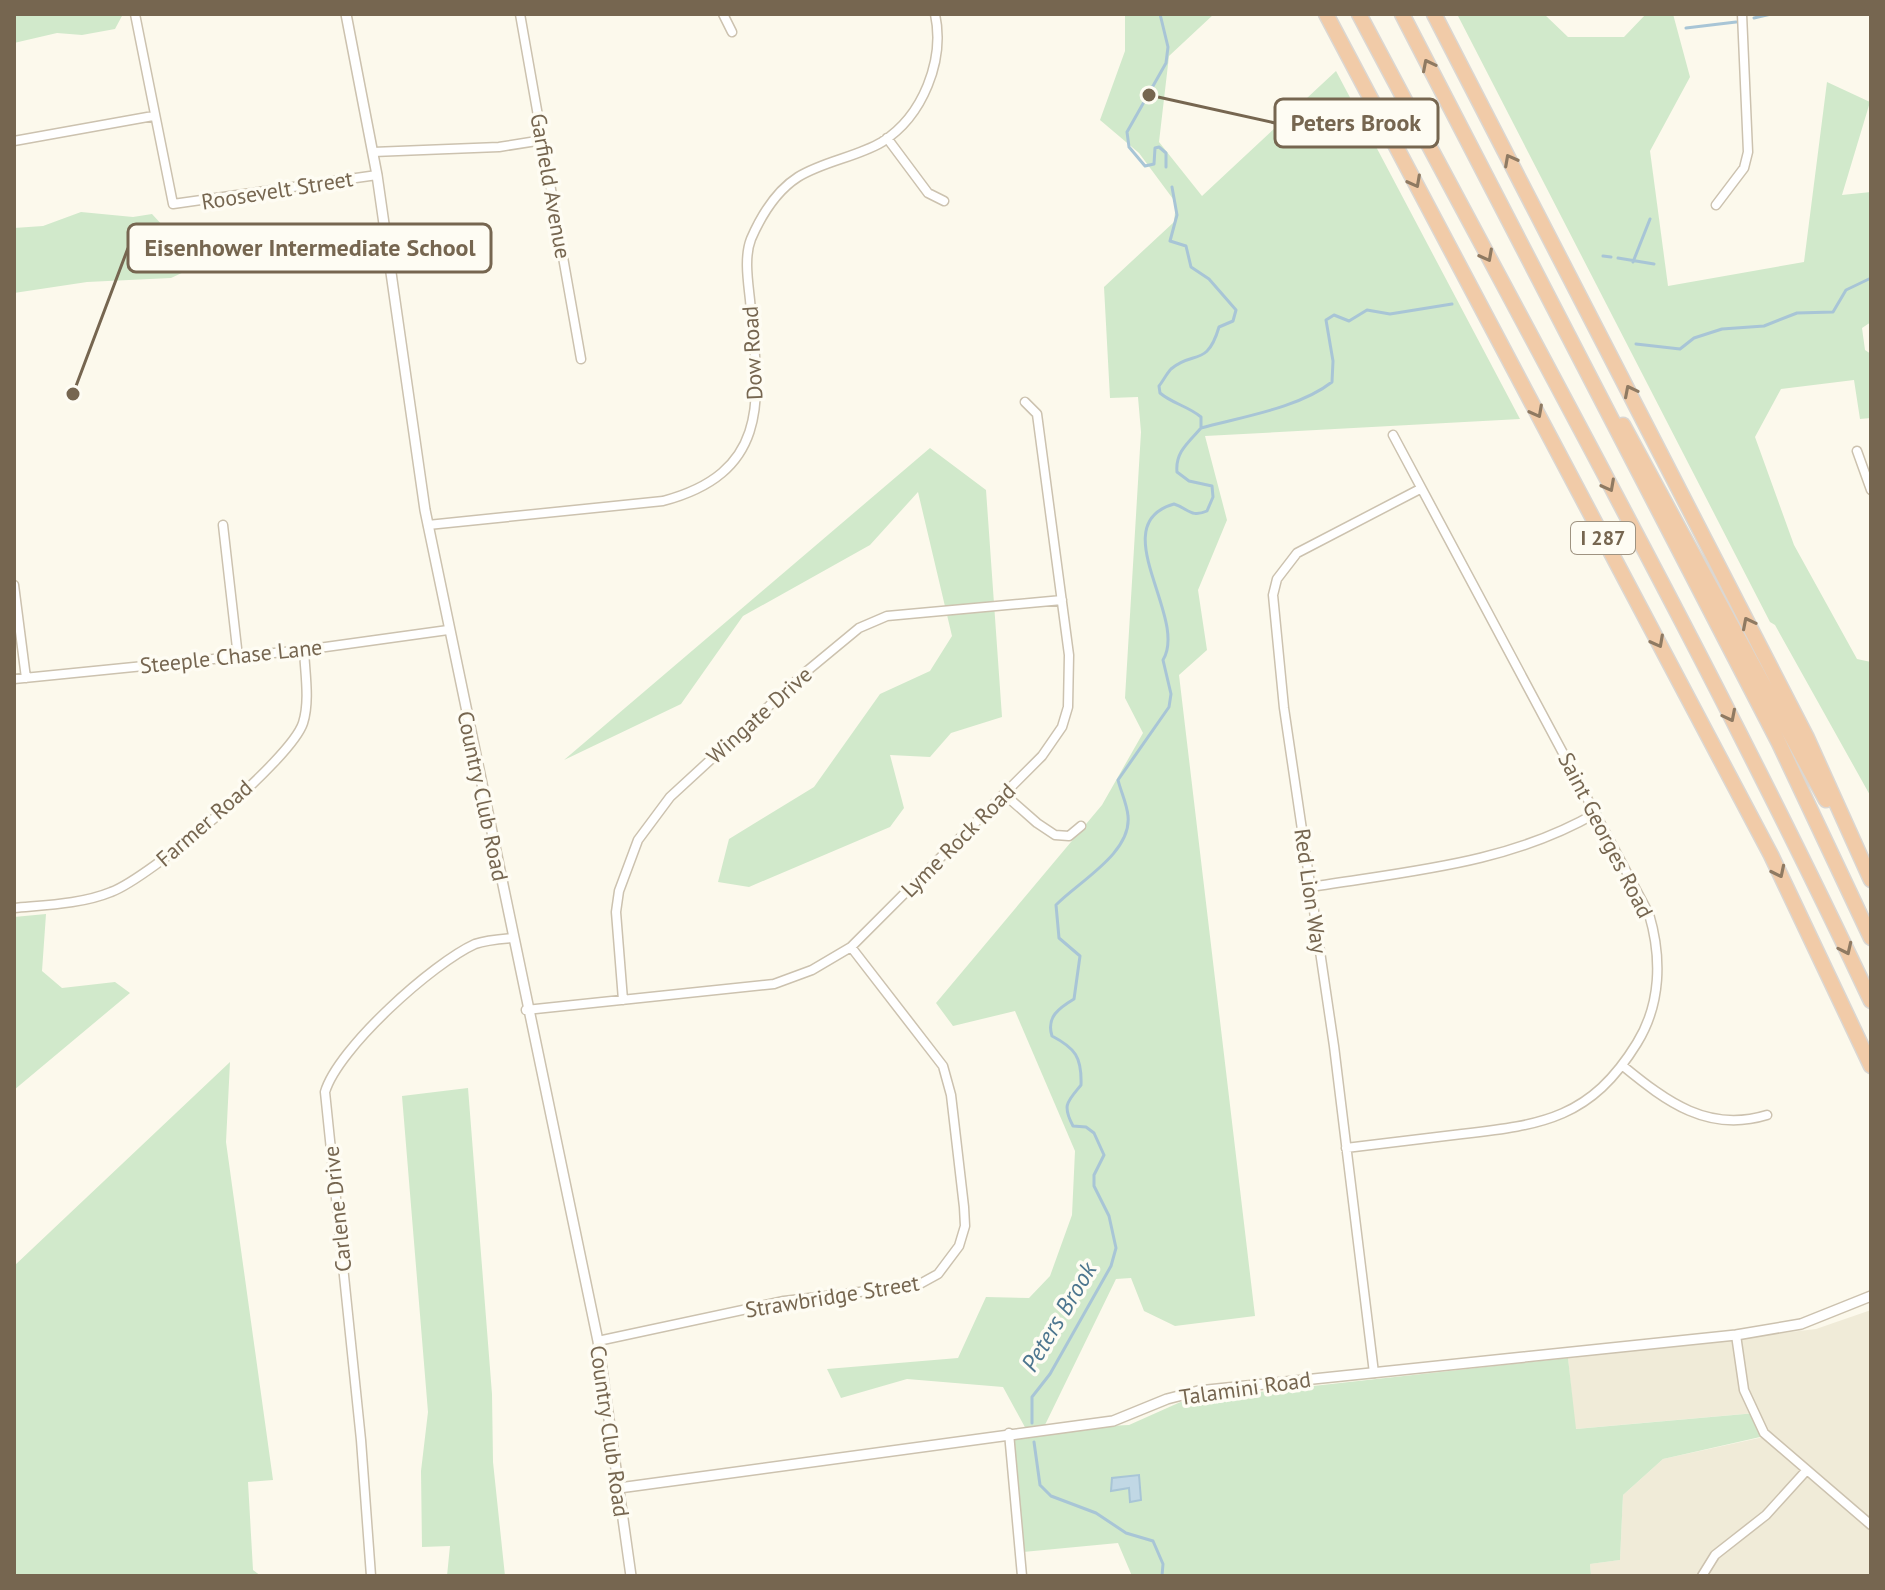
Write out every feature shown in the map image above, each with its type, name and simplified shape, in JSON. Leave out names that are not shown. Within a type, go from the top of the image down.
[{"type":"highway","name":"I 287","points":[[1326,14],[1771,855],[1871,1066]]},
{"type":"highway","name":"I 287","points":[[1359,14],[1696,651],[1797,847],[1871,1001]]},
{"type":"highway","name":"I 287","points":[[1402,14],[1779,743],[1871,938]]},
{"type":"highway","points":[[1434,14],[1807,738],[1871,880]]},
{"type":"highway","points":[[1577,353],[1642,454],[1839,824],[1854,844]]},
{"type":"street","points":[[14,141],[153,116],[135,14]]},
{"type":"street","name":"Country Club Road","points":[[346,14],[377,175],[428,525],[526,1010],[598,1341],[631,1576]]},
{"type":"street","name":"Garfield Avenue","points":[[520,14],[581,359]]},
{"type":"street","points":[[723,14],[732,32]]},
{"type":"street","name":"Dow Road","points":[[428,525],[663,501],[686,495],[722,473],[749,437],[758,397],[749,294],[750,241],[768,208],[789,184],[887,138],[902,125],[933,72],[938,41],[935,14]]},
{"type":"street","points":[[1716,205],[1744,168],[1748,152],[1742,14]]},
{"type":"street","name":"Roosevelt Street","points":[[153,116],[173,204],[377,175]]},
{"type":"street","points":[[887,138],[928,193],[944,201]]},
{"type":"street","name":"Roosevelt Street","points":[[373,152],[499,147],[543,140]]},
{"type":"street","name":"Lyme Rock Road","points":[[526,1010],[790,980],[851,947],[1055,739],[1068,707],[1069,655],[1037,414],[1025,402]]},
{"type":"street","name":"Saint Georges Road","points":[[1346,1148],[1529,1127],[1586,1102],[1623,1066],[1653,1012],[1657,951],[1649,914],[1393,435]]},
{"type":"street","points":[[1857,451],[1871,490]]},
{"type":"street","name":"Red Lion Way","points":[[1374,1373],[1311,887],[1284,708],[1273,595],[1277,579],[1297,553],[1420,489]]},
{"type":"street","points":[[223,525],[238,657]]},
{"type":"street","points":[[14,585],[26,678]]},
{"type":"street","name":"Wingate Drive","points":[[623,1000],[616,912],[619,891],[638,840],[670,797],[807,671],[859,628],[887,616],[1062,600]]},
{"type":"street","name":"Steeple Chase Lane","points":[[14,679],[304,650],[448,630]]},
{"type":"street","name":"Farmer Road","points":[[14,908],[96,896],[129,883],[159,864],[267,769],[303,724],[306,701],[304,650]]},
{"type":"street","points":[[1004,794],[1055,835],[1069,836],[1081,826]]},
{"type":"street","points":[[1311,887],[1475,861],[1559,835],[1596,813]]},
{"type":"street","name":"Carlene Drive","points":[[371,1576],[361,1440],[325,1092],[350,1047],[436,968],[477,943],[512,938]]},
{"type":"street","name":"Strawbridge Street","points":[[598,1341],[784,1301],[918,1285],[938,1274],[954,1255],[963,1238],[964,1207],[951,1095],[943,1066],[851,947]]},
{"type":"street","points":[[1623,1066],[1665,1100],[1704,1116],[1731,1122],[1767,1115]]},
{"type":"street","name":"Talamini Road","points":[[619,1488],[1113,1421],[1167,1399],[1198,1391],[1736,1335],[1801,1324],[1871,1296]]},
{"type":"street","points":[[1736,1335],[1750,1405],[1764,1433],[1805,1472],[1871,1525]]},
{"type":"street","points":[[1009,1433],[1022,1576]]},
{"type":"street","points":[[1702,1576],[1715,1555],[1766,1515],[1805,1472]]},
{"type":"shaded area","points":[[1871,1310],[1871,1576],[1591,1576],[1590,1564],[1620,1560],[1623,1495],[1663,1459],[1768,1436],[1755,1413],[1575,1429],[1568,1358],[1816,1329]]},
{"type":"green space","points":[[14,14],[123,14],[115,29],[82,35],[57,33],[14,43]]},
{"type":"green space","points":[[1125,14],[1214,14],[1169,56],[1159,142],[1202,196],[1336,71],[1520,419],[1205,436],[1227,520],[1198,590],[1207,650],[1179,675],[1255,1316],[1175,1326],[1144,1311],[1131,1278],[1116,1279],[1043,1429],[1129,1425],[1185,1400],[1568,1358],[1576,1429],[1756,1413],[1769,1435],[1663,1459],[1623,1495],[1620,1560],[1590,1564],[1591,1576],[1132,1576],[1118,1543],[1023,1552],[1006,1434],[1027,1431],[1003,1387],[907,1379],[841,1398],[827,1369],[958,1358],[986,1297],[1029,1298],[1050,1276],[1072,1215],[1075,1151],[1015,1011],[953,1026],[936,1003],[1102,805],[1143,733],[1125,698],[1141,432],[1138,397],[1110,398],[1104,287],[1174,222],[1176,203],[1139,153],[1100,120],[1125,51]]},
{"type":"green space","points":[[1457,14],[1544,14],[1568,37],[1624,37],[1646,14],[1673,14],[1690,77],[1650,151],[1668,286],[1804,262],[1827,82],[1870,102],[1842,195],[1871,192],[1871,322],[1862,328],[1865,350],[1871,354],[1871,418],[1860,419],[1854,380],[1781,389],[1755,437],[1794,545],[1857,659],[1871,662],[1871,797],[1775,625],[1770,622]]},
{"type":"green space","points":[[81,212],[133,217],[152,214],[199,265],[171,278],[87,282],[14,293],[14,228],[43,226]]},
{"type":"green space","points":[[930,448],[986,490],[1002,717],[951,733],[930,757],[890,755],[904,808],[890,827],[749,887],[718,882],[729,839],[814,787],[880,694],[930,671],[952,636],[918,492],[870,545],[743,616],[681,704],[564,760]]},
{"type":"green space","points":[[46,914],[42,971],[62,988],[115,982],[130,993],[14,1090],[14,917]]},
{"type":"green space","points":[[230,1062],[226,1142],[273,1480],[248,1482],[253,1570],[261,1576],[14,1576],[14,1266]]},
{"type":"green space","points":[[468,1088],[492,1394],[493,1462],[505,1576],[447,1576],[450,1546],[422,1547],[421,1471],[428,1412],[402,1096]]},
{"type":"water","points":[[1139,1475],[1141,1500],[1130,1502],[1129,1488],[1111,1491],[1112,1478]]},
{"type":"waterway","name":"Peters Brook","points":[[1160,14],[1168,47],[1166,63],[1127,132],[1129,147],[1145,166],[1154,164],[1155,148],[1159,147],[1166,153],[1166,167]]},
{"type":"waterway","points":[[1754,18],[1771,14]]},
{"type":"waterway","points":[[1686,28],[1736,22]]},
{"type":"waterway","name":"Peters Brook","points":[[1032,1423],[1032,1397],[1050,1374],[1111,1266],[1116,1248],[1109,1216],[1094,1186],[1094,1175],[1104,1155],[1094,1133],[1086,1127],[1073,1126],[1068,1113],[1069,1100],[1081,1085],[1078,1060],[1072,1049],[1052,1036],[1052,1018],[1074,999],[1080,956],[1059,938],[1056,905],[1102,866],[1122,842],[1128,816],[1118,780],[1169,707],[1171,694],[1163,660],[1168,642],[1166,621],[1146,551],[1146,531],[1154,515],[1174,504],[1193,513],[1202,513],[1207,511],[1213,497],[1212,486],[1189,481],[1177,472],[1181,453],[1201,428],[1201,417],[1165,397],[1160,393],[1159,386],[1179,363],[1199,356],[1210,348],[1219,327],[1233,321],[1236,310],[1209,279],[1191,267],[1186,246],[1170,241],[1177,215],[1172,187]]},
{"type":"waterway","points":[[1633,262],[1650,219]]},
{"type":"waterway","points":[[1603,256],[1611,257]]},
{"type":"waterway","points":[[1618,258],[1654,264]]},
{"type":"waterway","points":[[1636,344],[1680,349],[1694,338],[1722,329],[1764,326],[1797,313],[1833,312],[1846,290],[1871,278]]},
{"type":"waterway","points":[[1201,428],[1287,405],[1332,382],[1333,361],[1326,320],[1334,315],[1349,321],[1367,310],[1390,314],[1452,304]]},
{"type":"waterway","name":"Peters Brook","points":[[1034,1442],[1040,1485],[1051,1496],[1096,1513],[1126,1533],[1153,1541],[1163,1564],[1162,1576]]},
{"type":"place","name":"Peters Brook","points":[[1149,95]]},
{"type":"place","name":"Eisenhower Intermediate School","points":[[73,394]]}]
